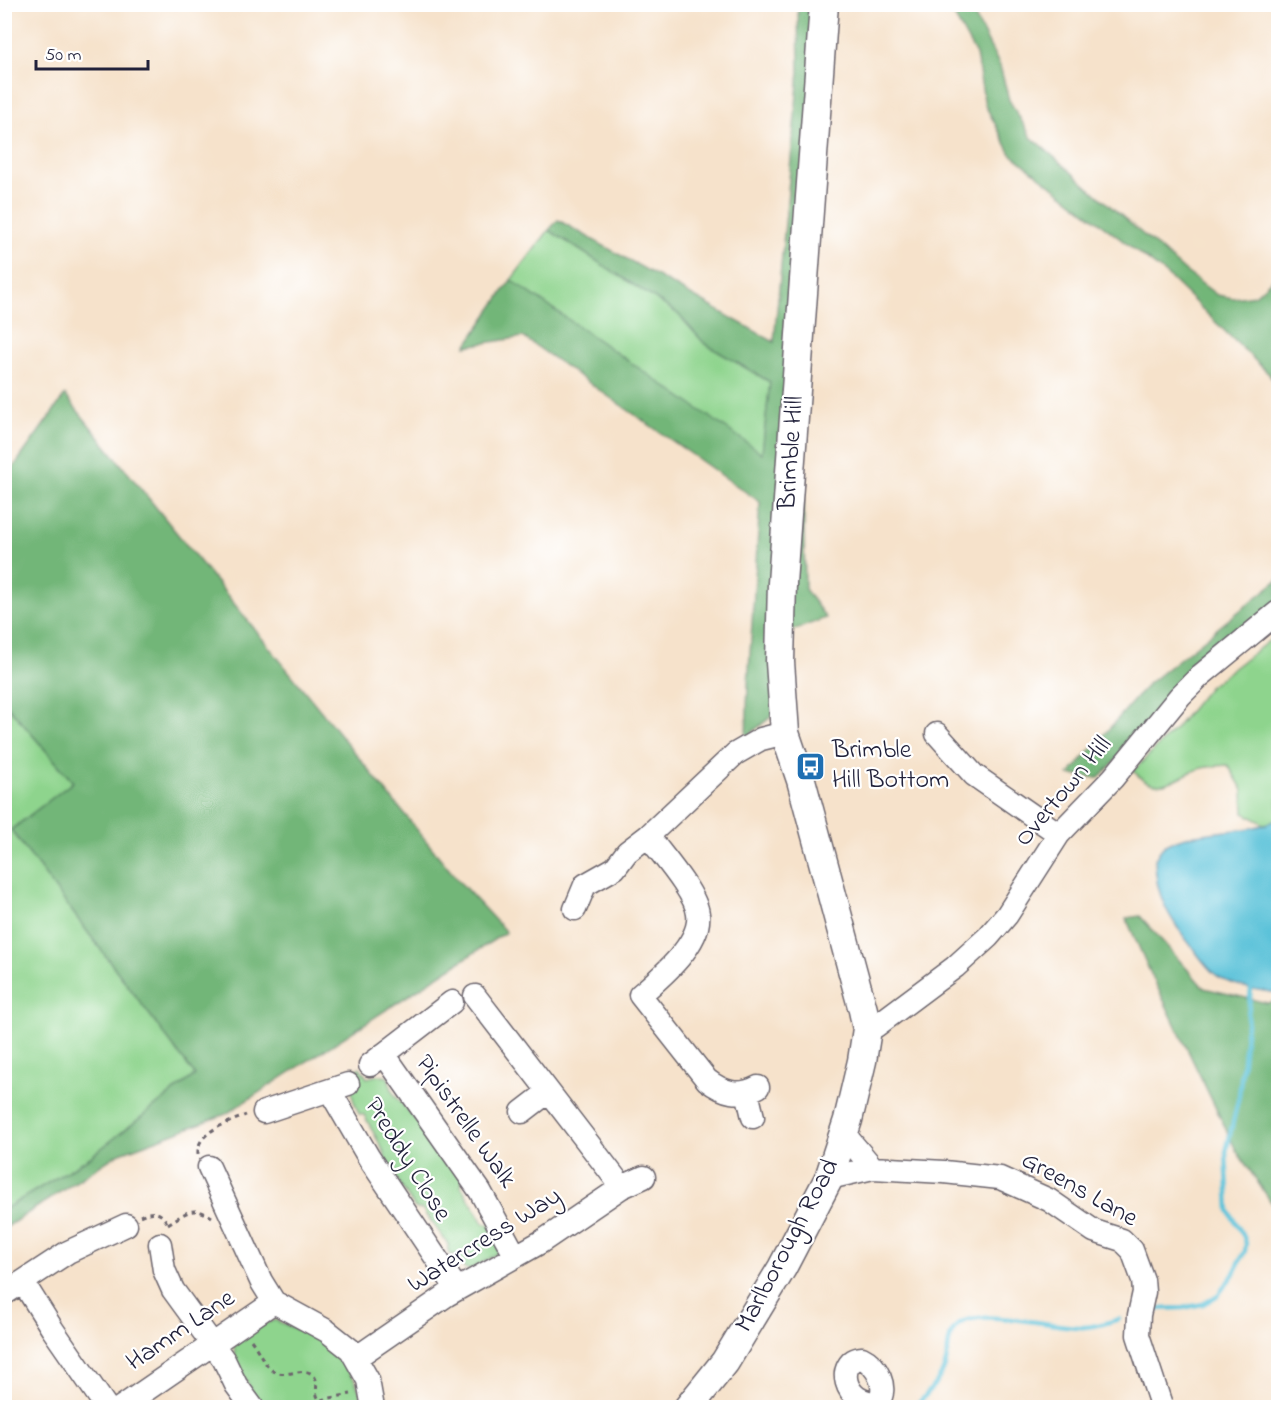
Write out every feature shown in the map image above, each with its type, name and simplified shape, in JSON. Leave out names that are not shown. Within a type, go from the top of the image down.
[{"type":"main road","name":"Brimble Hill","points":[[825,4],[782,583],[780,662],[785,733],[801,780],[832,895]]},
{"type":"main road","name":"Marlborough Road","points":[[695,1404],[725,1362],[782,1268],[829,1178],[844,1134],[862,1061],[867,1029],[832,895]]},
{"type":"street","name":"Overtown Hill","points":[[867,1029],[876,1026],[924,991],[984,941],[1006,915],[1059,834],[1113,778],[1189,687],[1278,612]]},
{"type":"street","points":[[575,909],[585,885],[615,868],[627,852],[648,836],[735,754],[761,739],[785,733]]},
{"type":"street","points":[[937,734],[974,775],[1059,834]]},
{"type":"street","points":[[648,836],[690,895],[698,913],[698,924],[695,935],[669,970],[633,1001],[707,1080],[728,1092],[738,1094],[753,1090],[753,1117]]},
{"type":"street","points":[[475,996],[622,1187]]},
{"type":"street","name":"Pipistrelle Walk","points":[[452,1002],[384,1054],[480,1191],[515,1255]]},
{"type":"street","name":"Preddy Close","points":[[264,1112],[330,1090],[369,1158],[457,1289]]},
{"type":"street","points":[[522,1112],[548,1092]]},
{"type":"street","points":[[844,1134],[873,1168]]},
{"type":"street","points":[[209,1167],[274,1302],[336,1336],[357,1357],[368,1380],[373,1407]]},
{"type":"street","name":"Greens Lane","points":[[829,1178],[873,1168],[1000,1178],[1049,1200],[1094,1231],[1122,1240],[1132,1250],[1143,1280],[1144,1292],[1138,1315],[1138,1335],[1162,1407]]},
{"type":"street","name":"Watercress Way","points":[[357,1357],[457,1289],[541,1242],[622,1187],[644,1177]]},
{"type":"street","points":[[107,1407],[53,1330],[14,1288],[68,1252],[126,1225]]},
{"type":"street","points":[[164,1234],[168,1280],[173,1290],[224,1360],[241,1394],[253,1407]]},
{"type":"street","name":"Hamm Lane","points":[[120,1407],[274,1302]]},
{"type":"path","points":[[164,1234],[189,1211],[197,1210],[210,1216],[216,1223]]},
{"type":"path","points":[[126,1225],[141,1215],[151,1212],[159,1213],[165,1218],[164,1234]]},
{"type":"path","points":[[261,1355],[267,1365],[277,1373],[306,1371],[313,1375],[316,1381],[316,1394],[320,1400],[338,1397]]},
{"type":"green space","points":[[798,5],[814,5],[803,473],[805,589],[826,618],[791,631],[772,716],[746,737],[760,502],[523,337],[466,346],[511,280],[762,453],[770,382],[705,344],[677,313],[549,230],[558,220],[774,342],[799,72]]},
{"type":"green space","points":[[948,5],[969,5],[1000,66],[1009,100],[1031,137],[1185,271],[1217,295],[1233,298],[1255,295],[1278,274],[1278,388],[1269,374],[1167,275],[1011,154],[985,105],[976,55]]},
{"type":"green space","points":[[549,230],[677,313],[705,344],[770,382],[762,454],[511,280]]},
{"type":"green space","points":[[65,395],[457,879],[506,932],[226,1114],[118,1154],[5,1228],[5,1209],[89,1158],[195,1075],[11,830],[73,782],[4,702],[5,479]]},
{"type":"green space","points":[[1278,580],[1278,624],[1207,662],[1099,778],[1069,775],[1148,684]]},
{"type":"green space","points":[[1278,634],[1278,819],[1266,825],[1244,813],[1243,790],[1228,765],[1200,769],[1171,782],[1157,785],[1142,779],[1133,771],[1175,729],[1209,687]]},
{"type":"green space","points":[[4,702],[73,782],[11,830],[195,1075],[89,1158],[5,1209]]},
{"type":"green space","points":[[1140,916],[1204,988],[1267,1003],[1278,1001],[1278,1212],[1236,1150],[1150,972],[1126,918]]},
{"type":"green space","points":[[360,1067],[367,1078],[378,1075],[388,1077],[393,1093],[420,1125],[430,1127],[463,1178],[461,1186],[483,1223],[491,1226],[492,1236],[499,1249],[497,1254],[470,1270],[464,1268],[457,1261],[455,1254],[451,1256],[448,1252],[448,1244],[423,1210],[415,1208],[384,1160],[385,1154],[364,1115],[359,1114],[353,1099],[350,1074]]},
{"type":"green space","points":[[275,1320],[323,1341],[333,1350],[355,1380],[361,1395],[359,1407],[260,1407],[236,1361],[234,1346],[253,1330]]},
{"type":"water","points":[[1278,819],[1278,993],[1238,985],[1223,979],[1209,969],[1165,906],[1158,884],[1155,859],[1165,845],[1180,839],[1194,835],[1252,828]]},
{"type":"waterway","points":[[1149,1309],[1183,1308],[1203,1304],[1210,1300],[1218,1295],[1233,1275],[1245,1251],[1244,1237],[1229,1211],[1226,1152],[1239,1096],[1251,989]]},
{"type":"waterway","points":[[914,1408],[934,1386],[943,1371],[951,1334],[959,1324],[969,1320],[999,1318],[1084,1327],[1119,1319]]},
{"type":"place","name":"Brimble Hill Bottom","points":[[811,766]]}]
